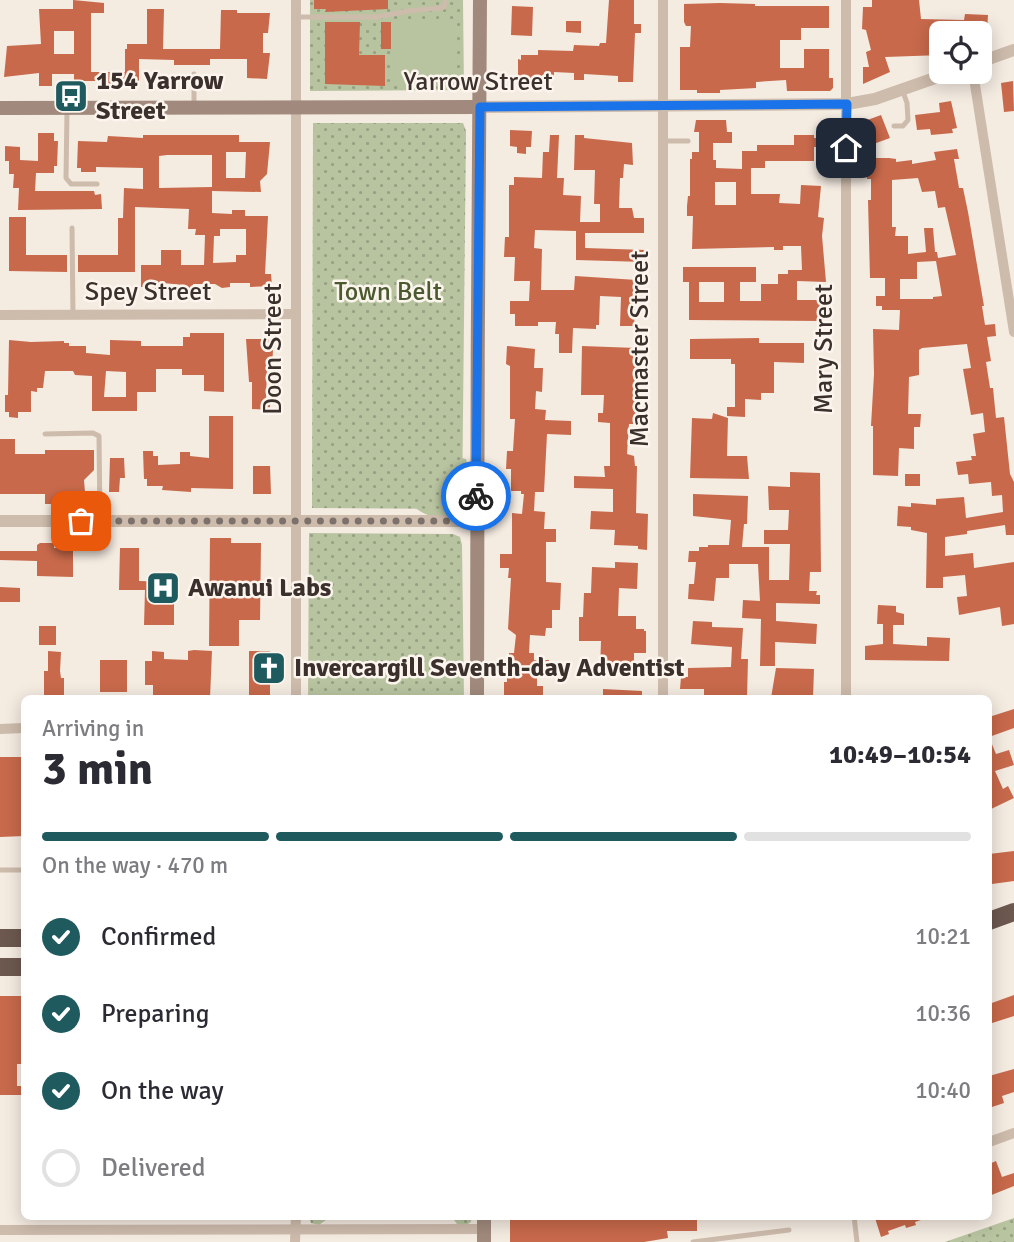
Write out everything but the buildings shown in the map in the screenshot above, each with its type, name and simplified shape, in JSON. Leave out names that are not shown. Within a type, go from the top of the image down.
[{"type":"highway","points":[[992,920],[1014,912]]},
{"type":"highway","points":[[0,938],[21,938]]},
{"type":"main road","points":[[477,695],[480,0]]},
{"type":"main road","name":"Yarrow Street","points":[[0,107],[480,107]]},
{"type":"street","name":"Doon Street","points":[[296,0],[296,695]]},
{"type":"street","name":"Macmaster Street","points":[[663,0],[663,695]]},
{"type":"street","name":"Mary Street","points":[[846,0],[846,695]]},
{"type":"street","points":[[992,58],[1014,50]]},
{"type":"street","name":"Yarrow Street","points":[[480,107],[847,104],[875,99],[929,80]]},
{"type":"street","points":[[974,84],[1014,332]]},
{"type":"street","name":"Spey Street","points":[[0,315],[296,314]]},
{"type":"street","points":[[0,522],[476,521]]},
{"type":"street","points":[[0,729],[21,729]]},
{"type":"street","points":[[992,1141],[1014,1133]]},
{"type":"street","points":[[295,1242],[296,1220]]},
{"type":"street","points":[[0,1230],[484,1229]]},
{"type":"lane","points":[[296,17],[377,17],[440,8],[446,0]]},
{"type":"lane","points":[[194,74],[194,108]]},
{"type":"lane","points":[[894,126],[903,126],[908,120],[907,103],[902,89]]},
{"type":"lane","points":[[68,107],[66,178],[71,184],[97,184]]},
{"type":"lane","points":[[663,141],[688,141]]},
{"type":"lane","points":[[72,228],[73,315]]},
{"type":"lane","points":[[45,434],[93,433],[99,436],[100,521]]},
{"type":"lane","points":[[0,870],[21,870]]},
{"type":"lane","points":[[854,1220],[857,1242]]},
{"type":"lane","points":[[693,1242],[789,1230]]},
{"type":"green space","points":[[310,0],[463,0],[464,90],[310,91]]},
{"type":"green space","points":[[392,21],[454,21],[454,83],[392,83]]},
{"type":"green space","name":"Town Belt","points":[[313,123],[463,123],[466,131],[462,509],[312,508]]},
{"type":"green space","points":[[445,454],[466,459],[471,499],[448,516],[425,514],[408,502]]},
{"type":"green space","points":[[309,533],[453,534],[460,537],[464,695],[308,695]]},
{"type":"green space","points":[[1014,1218],[1014,1242],[945,1242]]},
{"type":"green space","points":[[310,1220],[326,1220],[319,1225],[311,1223]]},
{"type":"green space","points":[[454,1220],[471,1220],[465,1226]]},
{"type":"way so far","points":[[81,521],[476,521],[476,496]]},
{"type":"place","name":"154 Yarrow Street","points":[[71,96]]},
{"type":"place","name":"Awanui Labs","points":[[163,588]]},
{"type":"place","name":"Invercargill Seventh-day Adventist","points":[[269,668]]},
{"type":"route","points":[[476,496],[480,107],[847,104],[846,148]]}]
